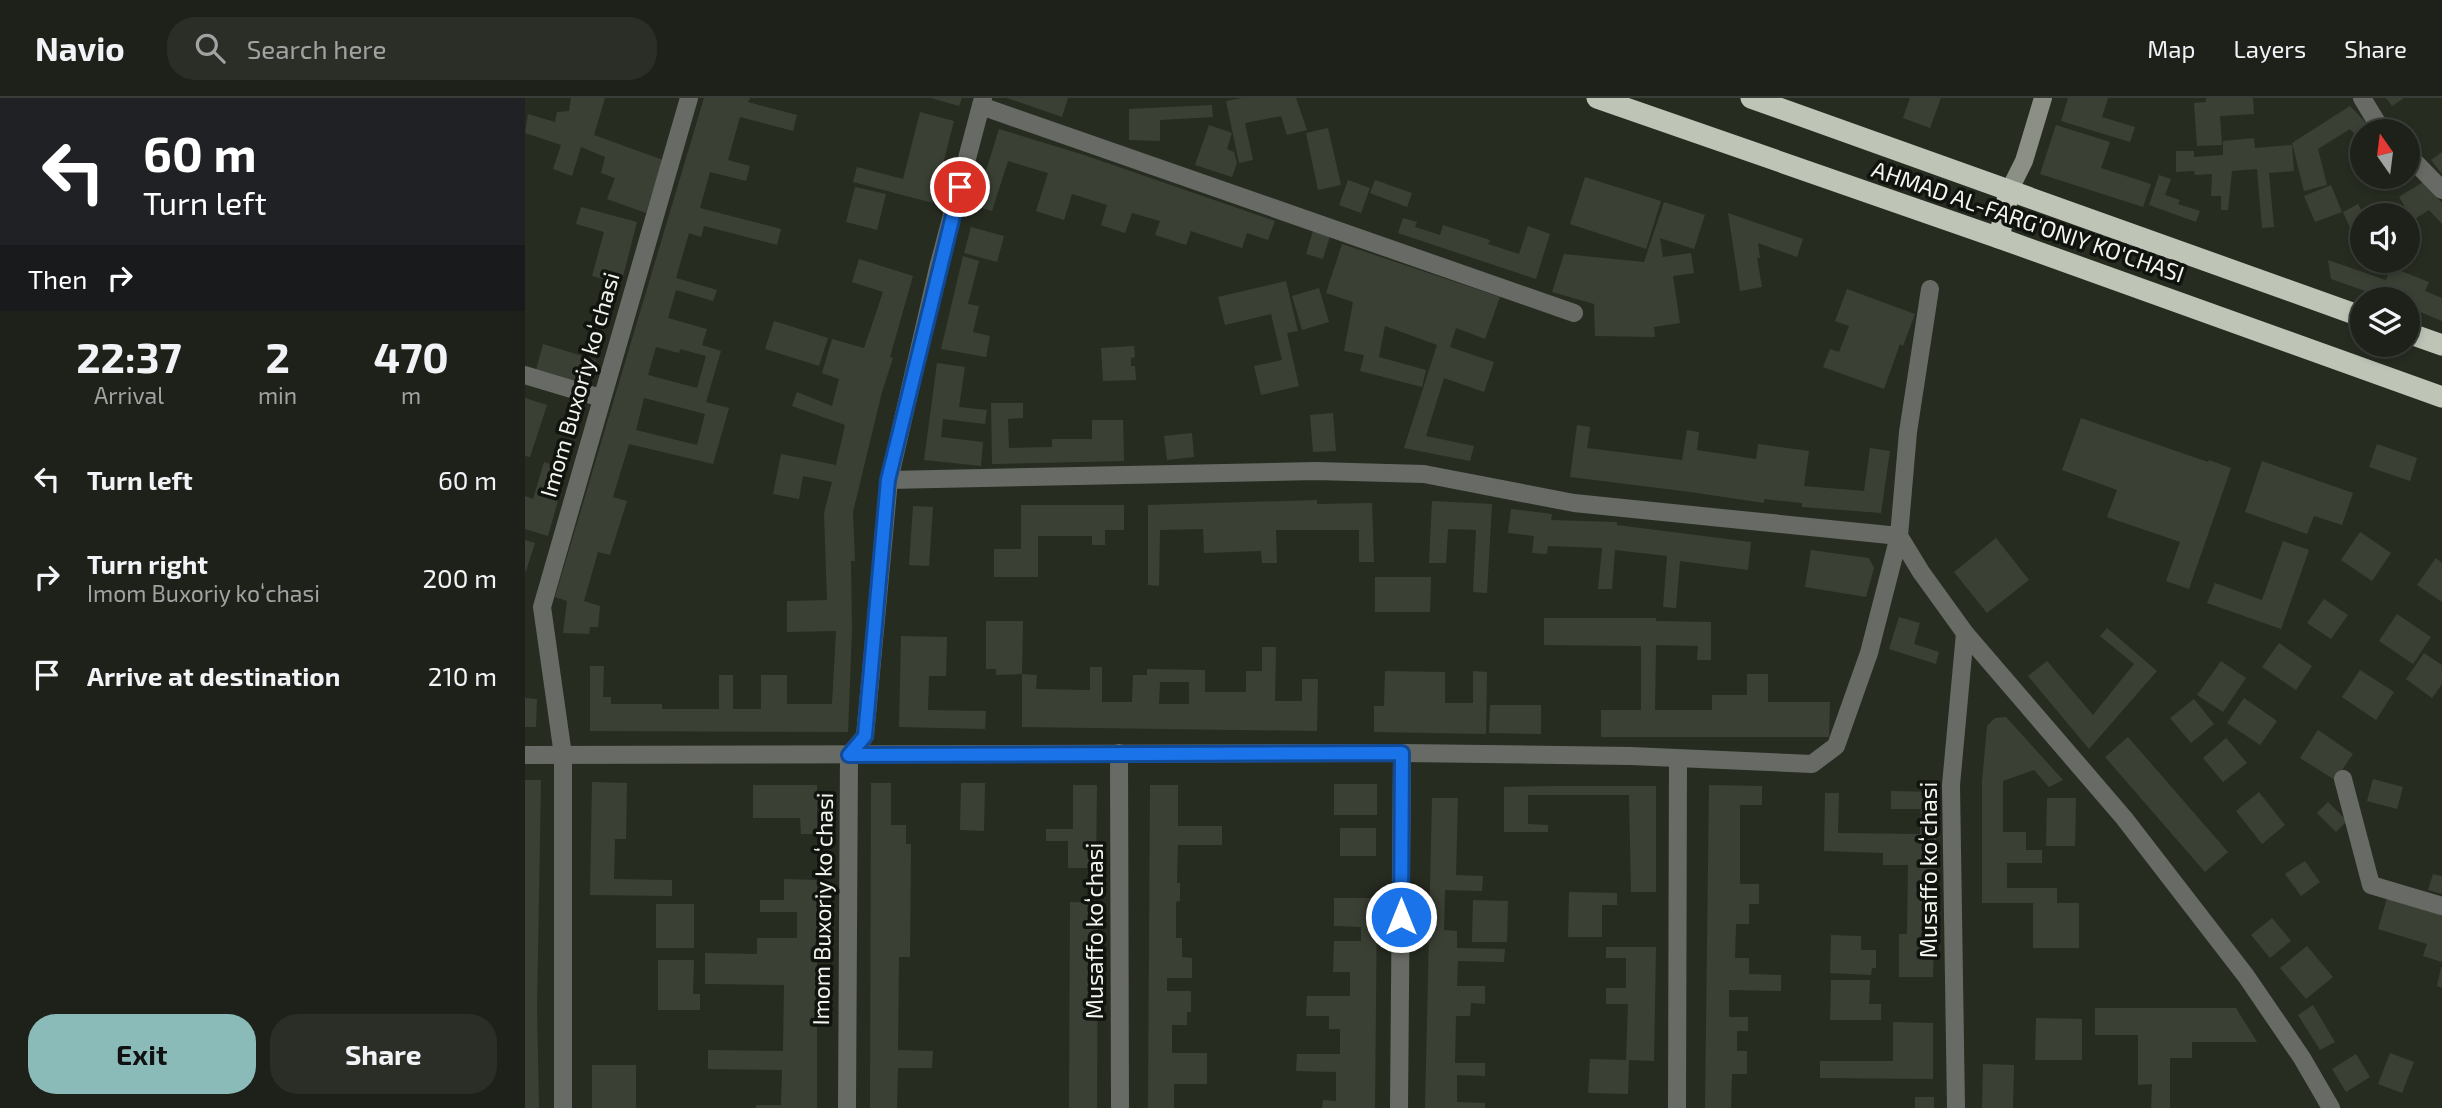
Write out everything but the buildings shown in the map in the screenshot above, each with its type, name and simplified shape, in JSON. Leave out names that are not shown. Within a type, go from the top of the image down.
[{"type":"highway","name":"AHMAD AL-FARG'ONIY KO'CHASI","points":[[1597,98],[1999,238],[2442,397]]},
{"type":"highway","name":"AHMAD AL-FARG'ONIY KO'CHASI","points":[[1751,98],[2350,312]]},
{"type":"highway","points":[[1999,238],[2009,191]]},
{"type":"highway","points":[[2420,337],[2442,345]]},
{"type":"main road","points":[[2009,191],[2024,161],[2043,98]]},
{"type":"street","name":"Imom Buxoriy koʻchasi","points":[[563,1108],[563,755],[533,604],[601,398],[689,98]]},
{"type":"street","points":[[2363,98],[2375,119]]},
{"type":"street","name":"Imom Buxoriy koʻchasi","points":[[846,1108],[849,755],[865,736],[888,480],[982,102]]},
{"type":"street","points":[[982,102],[1574,313]]},
{"type":"street","points":[[2420,167],[2442,190]]},
{"type":"street","points":[[525,755],[1402,753],[1631,756],[1812,764],[1836,746],[1869,653],[1899,536],[1907,432],[1930,289]]},
{"type":"street","points":[[525,374],[601,398]]},
{"type":"street","points":[[888,480],[1316,471],[1424,474],[1574,503],[1899,536]]},
{"type":"street","points":[[1899,536],[1965,633],[2124,818],[2246,976],[2302,1058],[2331,1108]]},
{"type":"street","name":"Musaffo koʻchasi","points":[[1955,1108],[1951,785],[1965,633]]},
{"type":"street","name":"Musaffo koʻchasi","points":[[1119,753],[1119,1108]]},
{"type":"street","points":[[1399,1108],[1402,753]]},
{"type":"street","points":[[1677,1108],[1678,759]]},
{"type":"street","points":[[2343,779],[2371,885],[2442,906]]},
{"type":"route","points":[[960,187],[888,480],[865,736],[849,755],[1402,753],[1401,917]]}]
